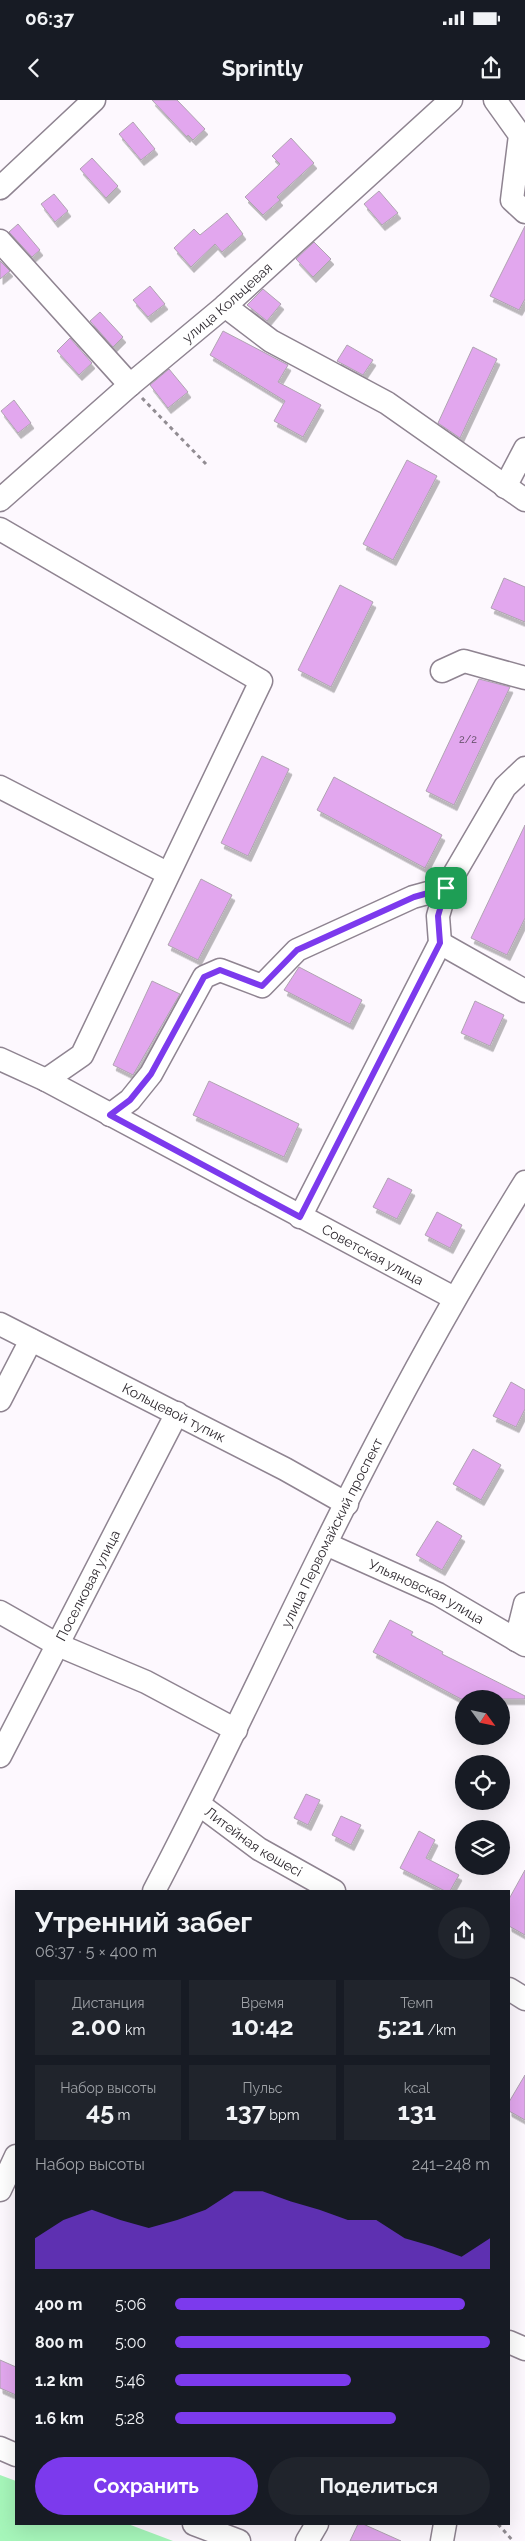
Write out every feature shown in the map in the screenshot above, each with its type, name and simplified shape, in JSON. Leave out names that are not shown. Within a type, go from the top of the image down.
[{"type":"street","points":[[0,188],[94,100]]},
{"type":"street","name":"улица Кольцевая","points":[[0,500],[130,385],[225,306],[451,100]]},
{"type":"street","points":[[495,100],[520,135],[512,200],[525,212]]},
{"type":"street","points":[[0,241],[130,385]]},
{"type":"street","points":[[225,306],[271,341],[387,403],[525,500]]},
{"type":"street","points":[[505,486],[525,449]]},
{"type":"street","points":[[0,529],[261,681],[82,1055],[46,1080]]},
{"type":"street","points":[[442,671],[464,661],[525,678]]},
{"type":"street","points":[[300,1217],[440,943],[438,916],[446,888],[505,787],[525,768]]},
{"type":"street","points":[[0,788],[168,873]]},
{"type":"street","points":[[110,1115],[130,1100],[151,1074],[204,977],[220,970],[262,986],[297,950],[414,897],[446,888]]},
{"type":"street","points":[[440,943],[525,991]]},
{"type":"street","name":"Советская улица","points":[[0,1059],[46,1080],[454,1298]]},
{"type":"street","name":"улица Первомайский проспект","points":[[155,1890],[200,1805],[326,1544],[454,1298],[525,1182]]},
{"type":"street","name":"Кольцевой тупик","points":[[0,1324],[177,1413],[347,1504]]},
{"type":"street","points":[[0,1400],[31,1340]]},
{"type":"street","name":"Поселковая улица","points":[[0,1756],[177,1413]]},
{"type":"street","name":"Ульяновская улица","points":[[326,1544],[438,1594],[521,1643]]},
{"type":"street","points":[[521,1643],[525,1604]]},
{"type":"street","points":[[0,1612],[58,1645],[146,1682],[236,1730]]},
{"type":"street","name":"Литейная көшесі","points":[[200,1805],[259,1849],[332,1890]]},
{"type":"street","points":[[510,1990],[525,1998]]},
{"type":"street","points":[[0,2190],[15,2158]]},
{"type":"street","points":[[510,2342],[525,2349]]},
{"type":"street","points":[[0,2448],[15,2455]]},
{"type":"street","points":[[197,2525],[239,2541]]},
{"type":"street","points":[[307,2541],[316,2525]]},
{"type":"street","points":[[442,2541],[445,2525]]},
{"type":"path","points":[[130,385],[206,464]]},
{"type":"path","points":[[499,2525],[513,2541]]},
{"type":"green space","points":[[0,2475],[15,2481],[15,2525],[131,2525],[173,2541],[0,2541]]},
{"type":"building","points":[[152,100],[177,100],[205,129],[193,140],[188,135],[187,137]]},
{"type":"building","points":[[133,122],[155,149],[141,160],[119,134]]},
{"type":"building","points":[[291,138],[314,163],[277,197],[280,200],[263,215],[245,197],[280,164],[272,156]]},
{"type":"building","points":[[92,158],[118,186],[106,198],[80,169]]},
{"type":"building","points":[[379,191],[398,213],[382,225],[364,204]]},
{"type":"building","points":[[54,194],[68,211],[55,222],[41,204]]},
{"type":"building","points":[[227,213],[243,234],[222,252],[215,244],[191,267],[174,248],[194,229],[200,235]]},
{"type":"building","points":[[18,224],[40,250],[32,257],[9,232]]},
{"type":"building","points":[[525,226],[525,299],[519,310],[490,296]]},
{"type":"building","points":[[314,242],[331,259],[313,277],[296,259]]},
{"type":"building","points":[[0,261],[10,271],[0,279]]},
{"type":"building","points":[[150,286],[165,304],[148,317],[133,300]]},
{"type":"building","points":[[263,289],[281,304],[267,321],[247,305]]},
{"type":"building","points":[[100,312],[123,337],[113,347],[90,321]]},
{"type":"building","points":[[223,331],[288,365],[278,382],[321,405],[303,437],[274,421],[285,401],[210,355]]},
{"type":"building","points":[[70,338],[92,363],[79,375],[57,351]]},
{"type":"building","points":[[347,345],[373,360],[363,375],[337,361]]},
{"type":"building","points":[[473,347],[497,359],[460,438],[438,423]]},
{"type":"building","points":[[169,369],[188,392],[168,408],[150,385]]},
{"type":"building","points":[[14,400],[31,423],[18,433],[1,411]]},
{"type":"building","points":[[407,460],[437,476],[393,560],[363,544]]},
{"type":"building","points":[[504,578],[525,587],[525,622],[491,608]]},
{"type":"building","points":[[340,585],[373,602],[331,687],[298,670]]},
{"type":"building","points":[[479,679],[510,687],[454,805],[426,791]]},
{"type":"building","points":[[262,756],[289,769],[248,856],[221,843]]},
{"type":"building","points":[[334,777],[442,835],[425,868],[317,810]]},
{"type":"building","points":[[525,825],[525,918],[507,955],[471,938]]},
{"type":"building","points":[[201,879],[232,895],[198,960],[168,945]]},
{"type":"building","points":[[299,967],[362,1000],[350,1024],[284,990]]},
{"type":"building","points":[[152,981],[180,994],[133,1075],[113,1065]]},
{"type":"building","points":[[475,1001],[504,1015],[490,1046],[461,1033]]},
{"type":"building","points":[[209,1081],[299,1124],[284,1157],[193,1115]]},
{"type":"building","points":[[388,1178],[412,1190],[397,1219],[373,1207]]},
{"type":"building","points":[[437,1212],[462,1225],[450,1248],[425,1235]]},
{"type":"building","points":[[511,1382],[525,1390],[525,1409],[516,1427],[493,1416]]},
{"type":"building","points":[[473,1449],[501,1465],[481,1500],[453,1484]]},
{"type":"building","points":[[437,1521],[462,1536],[442,1570],[416,1555]]},
{"type":"building","points":[[390,1620],[413,1632],[411,1635],[443,1652],[442,1654],[525,1696],[525,1699],[510,1699],[510,1690],[455,1690],[455,1696],[373,1652]]},
{"type":"building","points":[[306,1794],[320,1800],[308,1825],[294,1818]]},
{"type":"building","points":[[341,1816],[361,1825],[351,1845],[332,1835]]},
{"type":"building","points":[[419,1831],[435,1840],[426,1858],[455,1873],[455,1875],[459,1875],[451,1890],[443,1890],[400,1868]]},
{"type":"building","points":[[525,1870],[525,1935],[510,1927],[510,1897]]},
{"type":"building","points":[[525,2075],[525,2120],[510,2112],[510,2100]]},
{"type":"building","points":[[0,2360],[15,2367],[15,2395],[0,2388]]},
{"type":"building","points":[[358,2525],[365,2525],[401,2541],[350,2541]]},
{"type":"route","points":[[446,888],[438,916],[440,943],[300,1217],[110,1115],[130,1100],[151,1074],[204,977],[220,970],[262,986],[297,950],[414,897],[446,888]]}]
